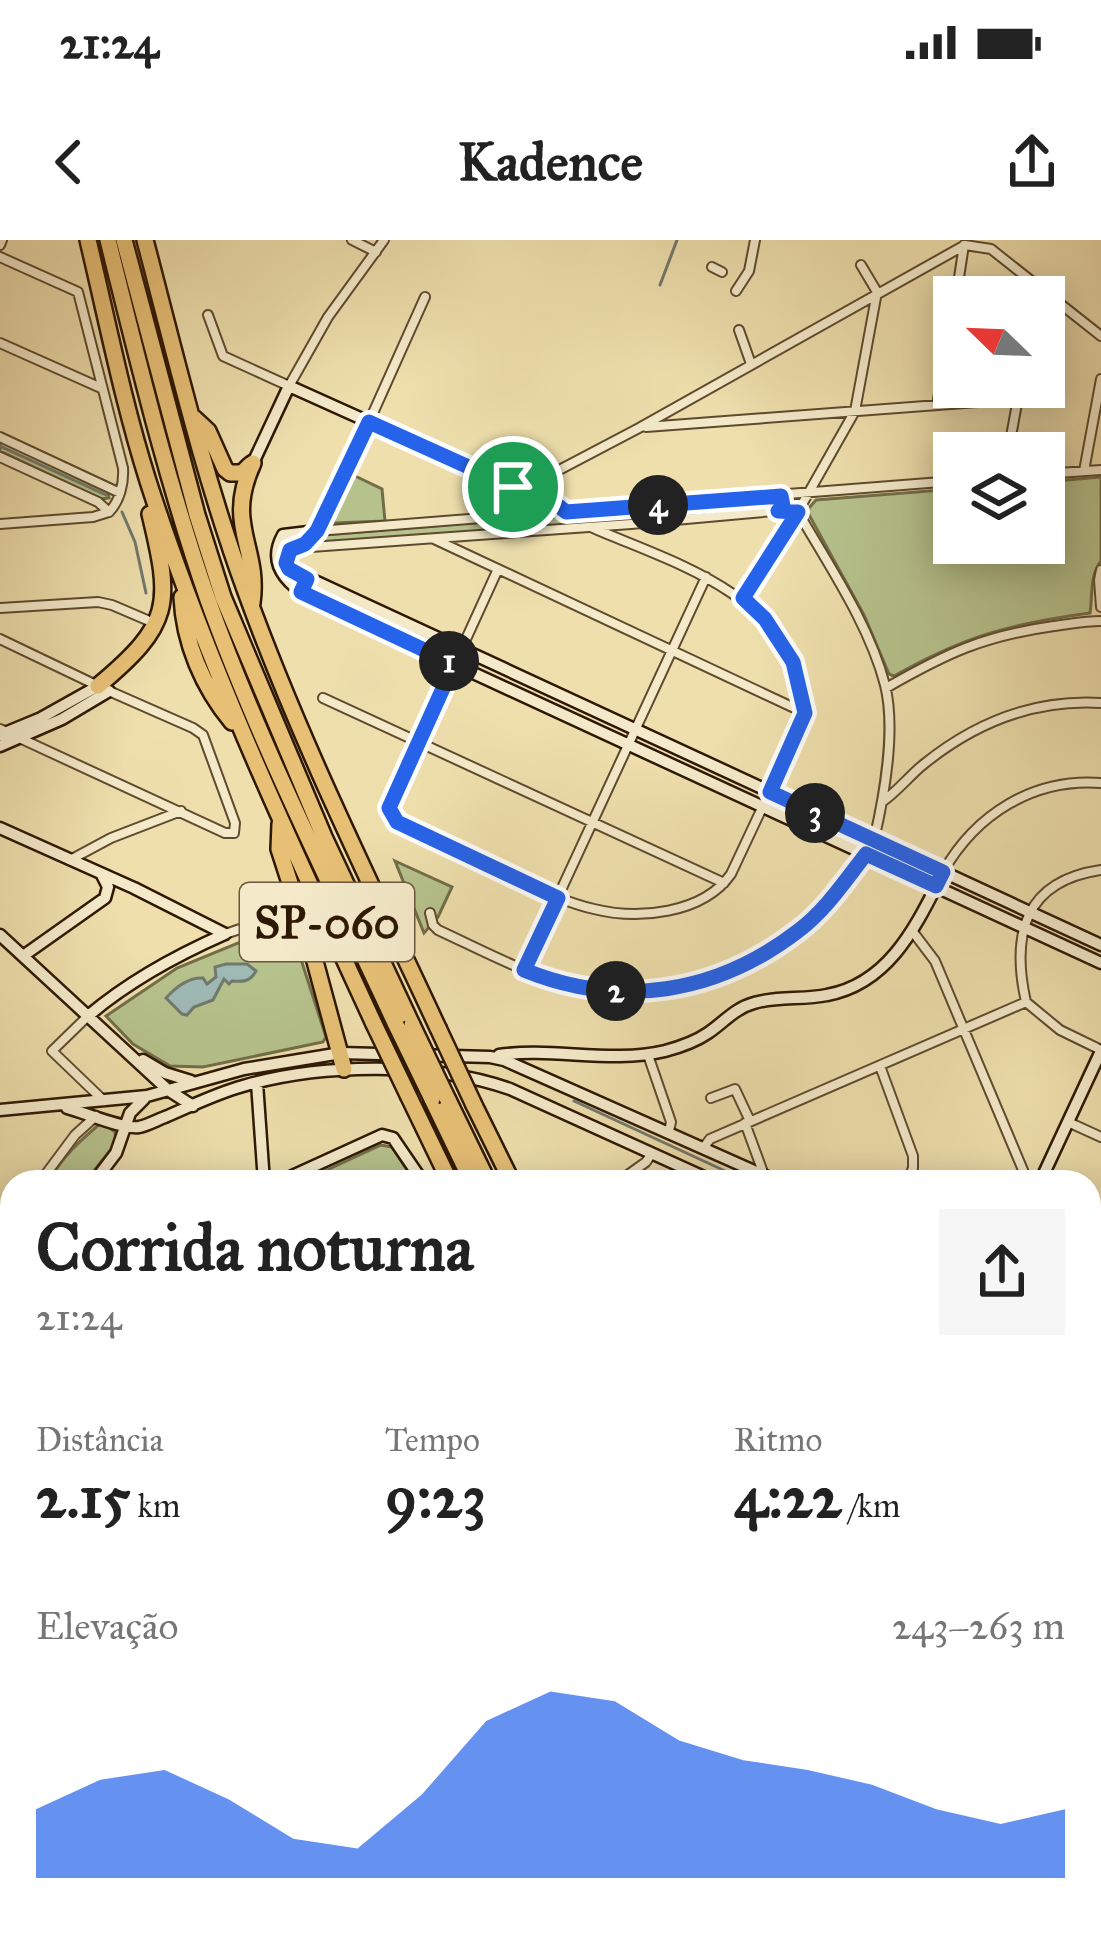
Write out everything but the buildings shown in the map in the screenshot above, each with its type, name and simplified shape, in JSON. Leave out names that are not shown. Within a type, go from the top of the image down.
[{"type":"highway","points":[[88,240],[146,476],[145,494],[163,568],[162,611],[148,639],[104,689]]},
{"type":"highway","name":"SP-060","points":[[108,240],[159,445],[209,601],[276,764],[440,1100],[467,1170]]},
{"type":"highway","name":"SP-060","points":[[124,240],[223,597],[404,1025]]},
{"type":"highway","name":"SP-060","points":[[145,240],[218,507],[251,606],[290,706],[506,1170]]},
{"type":"highway","points":[[192,416],[208,431],[230,473],[242,472],[253,463]]},
{"type":"highway","points":[[251,606],[255,581],[240,508],[253,463]]},
{"type":"highway","name":"SP-060","points":[[146,476],[182,582],[187,636],[206,685],[242,734],[444,1170]]},
{"type":"highway","points":[[280,819],[279,849],[342,1061]]},
{"type":"highway","name":"SP-060","points":[[440,1100],[481,1170]]},
{"type":"main road","points":[[253,463],[289,386],[369,422],[317,531],[286,555],[289,569],[1101,945]]},
{"type":"main road","points":[[317,531],[286,534],[278,544],[281,574],[301,592],[1101,963]]},
{"type":"main road","points":[[301,592],[307,579]]},
{"type":"main road","points":[[3,732],[104,689]]},
{"type":"main road","points":[[0,746],[22,739],[104,689]]},
{"type":"main road","points":[[0,828],[225,934]]},
{"type":"main road","points":[[490,1057],[648,1054],[696,1040],[754,1003],[845,991],[878,973],[913,932],[943,872]]},
{"type":"main road","points":[[102,875],[108,887],[105,898]]},
{"type":"main road","points":[[23,956],[105,898],[134,888]]},
{"type":"main road","points":[[88,1016],[178,955],[225,934]]},
{"type":"main road","points":[[0,935],[167,1090],[193,1106]]},
{"type":"main road","points":[[1046,1170],[1101,1050]]},
{"type":"main road","points":[[58,1106],[143,1126],[220,1095],[366,1052],[490,1057],[753,1170]]},
{"type":"main road","points":[[131,1054],[164,1073],[194,1082]]},
{"type":"main road","points":[[263,1170],[257,1083],[262,1076],[280,1072],[288,1061]]},
{"type":"main road","points":[[0,1110],[147,1096],[288,1061],[342,1061],[369,1069],[493,1083],[685,1170]]},
{"type":"main road","points":[[220,1075],[224,1082],[220,1095]]},
{"type":"main road","points":[[103,1170],[116,1153],[130,1113],[147,1096]]},
{"type":"main road","points":[[305,1170],[378,1136],[393,1138],[415,1170]]},
{"type":"street","points":[[352,240],[376,251]]},
{"type":"street","points":[[208,315],[223,356],[289,386],[328,317],[384,240]]},
{"type":"street","points":[[736,291],[749,271],[755,240]]},
{"type":"street","points":[[959,276],[964,244]]},
{"type":"street","points":[[425,297],[369,422],[523,489],[964,244],[991,249],[1021,276]]},
{"type":"street","points":[[0,257],[78,292],[123,468],[120,493],[109,512],[0,524]]},
{"type":"street","points":[[743,598],[855,411],[877,292],[861,265]]},
{"type":"street","points":[[1065,311],[1101,336]]},
{"type":"street","points":[[739,330],[751,364]]},
{"type":"street","points":[[0,343],[101,388]]},
{"type":"street","points":[[1084,471],[1101,379]]},
{"type":"street","points":[[639,428],[933,405]]},
{"type":"street","points":[[0,436],[120,493]]},
{"type":"street","points":[[0,457],[98,502],[109,512]]},
{"type":"street","points":[[1065,472],[1101,470]]},
{"type":"street","points":[[317,531],[933,483]]},
{"type":"street","points":[[533,485],[566,512]]},
{"type":"street","points":[[778,511],[783,506],[781,496]]},
{"type":"street","points":[[296,548],[798,512]]},
{"type":"street","points":[[430,913],[439,930],[555,981],[593,989],[658,992],[692,985],[746,964],[800,931],[825,906],[874,841],[889,746],[886,688],[858,620],[798,512]]},
{"type":"street","points":[[629,544],[626,534],[631,524]]},
{"type":"street","points":[[498,569],[389,808],[397,822],[558,898],[596,910],[642,914],[698,902],[731,874],[805,713],[793,662],[765,619],[743,598],[591,527]]},
{"type":"street","points":[[464,554],[463,544],[469,536]]},
{"type":"street","points":[[433,538],[805,713]]},
{"type":"street","points":[[1101,570],[1101,607]]},
{"type":"street","points":[[524,970],[706,578]]},
{"type":"street","points":[[0,608],[98,602],[147,620]]},
{"type":"street","points":[[886,688],[980,641],[1010,632],[1101,622]]},
{"type":"street","points":[[0,639],[202,735],[236,832],[231,834],[3,732]]},
{"type":"street","points":[[322,698],[724,884]]},
{"type":"street","points":[[882,802],[922,766],[982,724],[1051,704],[1101,703]]},
{"type":"street","points":[[943,872],[959,845],[1012,800],[1041,789],[1101,783]]},
{"type":"street","points":[[69,860],[181,811]]},
{"type":"street","points":[[1101,870],[1061,880],[1038,901],[1018,951],[1027,1002],[1060,1030],[1101,1050]]},
{"type":"street","points":[[225,934],[285,914]]},
{"type":"street","points":[[913,932],[935,961],[1023,1170]]},
{"type":"street","points":[[704,1147],[710,1138],[1027,1002]]},
{"type":"street","points":[[88,1016],[52,1051],[104,1101]]},
{"type":"street","points":[[648,1054],[671,1122],[669,1132]]},
{"type":"street","points":[[880,1066],[914,1156],[912,1170]]},
{"type":"street","points":[[711,1098],[734,1088],[762,1170]]},
{"type":"street","points":[[49,1170],[75,1135],[97,1116]]},
{"type":"street","points":[[1068,1122],[1101,1137]]},
{"type":"street","points":[[635,1170],[652,1153]]},
{"type":"green space","points":[[0,441],[108,491],[109,498],[101,499],[0,451]]},
{"type":"green space","points":[[353,475],[382,489],[385,521],[333,523]]},
{"type":"green space","points":[[1101,477],[1101,561],[1093,580],[1090,613],[988,634],[894,676],[889,674],[864,615],[808,513],[816,500],[933,491],[933,564],[1065,564],[1065,480]]},
{"type":"green space","points":[[778,498],[781,504],[776,509],[310,546],[322,535]]},
{"type":"green space","points":[[395,861],[452,887],[438,917],[424,933]]},
{"type":"green space","points":[[289,922],[326,1037],[323,1042],[203,1067],[170,1066],[133,1044],[106,1016],[177,968]]},
{"type":"green space","points":[[102,1122],[115,1132],[116,1143],[95,1170],[56,1170]]},
{"type":"green space","points":[[381,1145],[392,1147],[407,1170],[327,1170]]},
{"type":"water","points":[[247,964],[256,971],[246,980],[229,984],[224,979],[213,1000],[187,1015],[166,998],[192,979],[203,978],[207,984],[216,977],[215,967]]},
{"type":"waterway","points":[[660,285],[677,240]]},
{"type":"waterway","points":[[0,446],[106,495]]},
{"type":"waterway","points":[[122,512],[135,542],[146,593]]},
{"type":"waterway","points":[[574,1101],[723,1170]]},
{"type":"route","points":[[369,422],[513,487],[533,485],[566,512],[781,496],[783,506],[778,511],[798,512],[743,598],[765,619],[793,662],[805,713],[770,792],[943,872],[936,886],[866,854],[800,931],[746,964],[670,990],[593,989],[524,970],[558,898],[397,822],[389,808],[454,664],[301,592],[307,579],[289,569],[285,559],[317,531],[369,422]]}]
